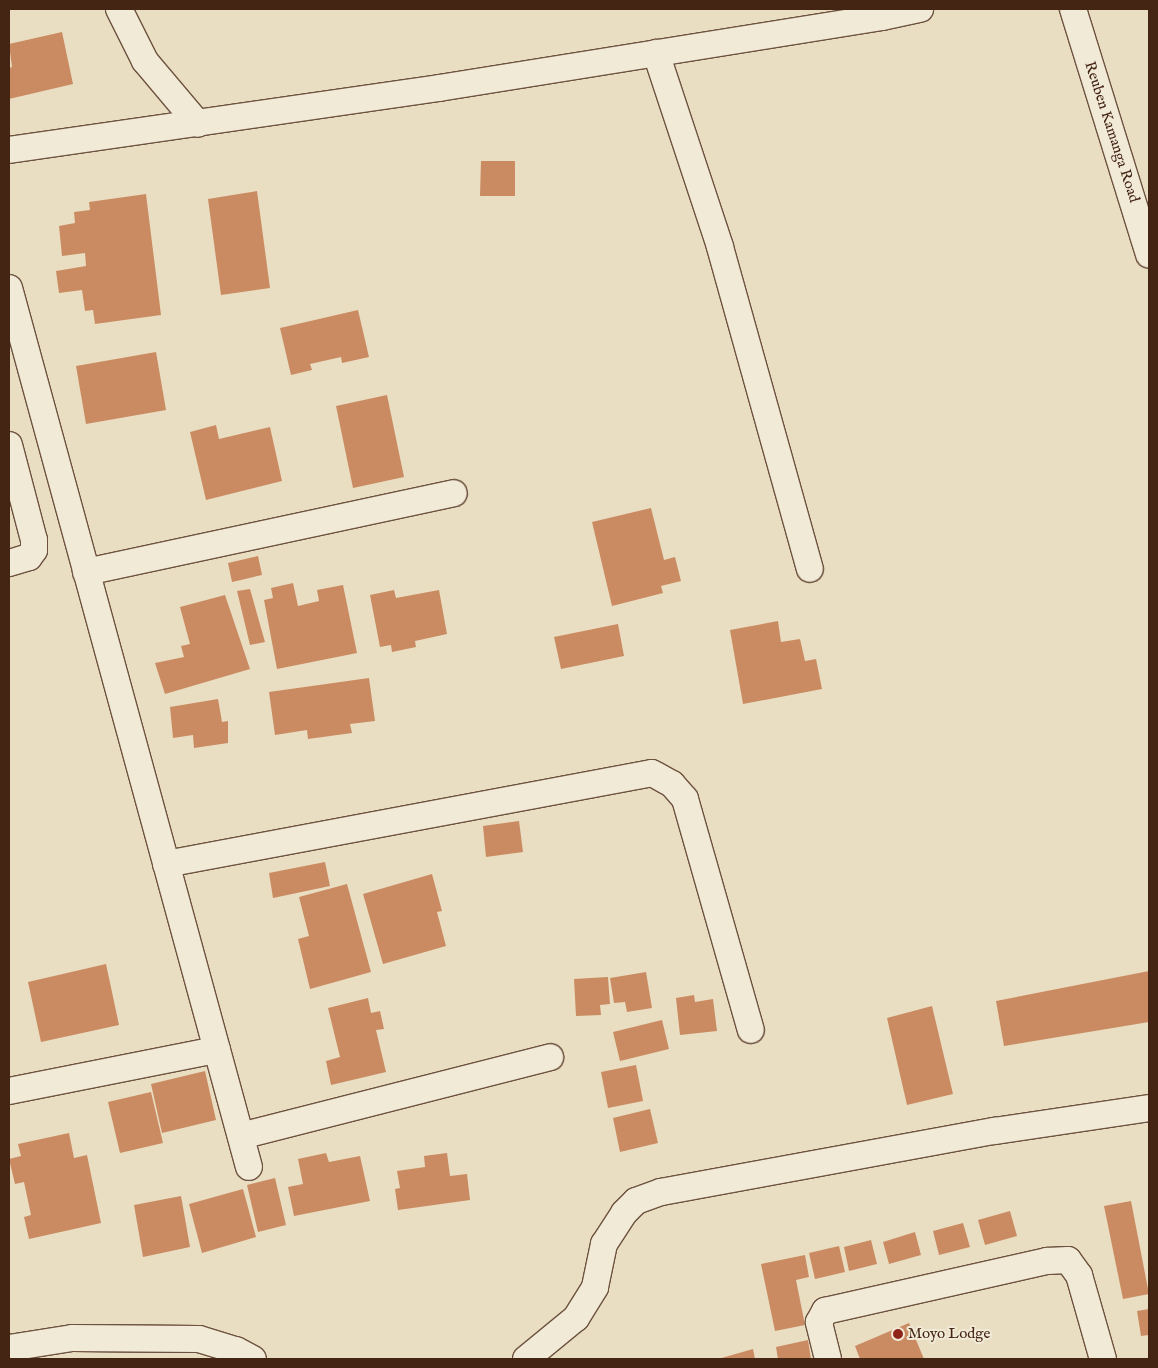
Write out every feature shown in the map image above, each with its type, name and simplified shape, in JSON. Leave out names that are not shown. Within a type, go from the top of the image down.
[{"type":"street","points":[[119,9],[145,61],[198,124]]},
{"type":"street","points":[[9,150],[198,124],[656,53],[882,17],[920,9]]},
{"type":"street","name":"Reuben Kamanga Road","points":[[1073,9],[1149,255]]},
{"type":"street","points":[[656,53],[720,247],[810,568]]},
{"type":"street","points":[[9,288],[249,1167]]},
{"type":"street","points":[[9,445],[34,540],[34,550],[29,557],[9,563]]},
{"type":"street","points":[[86,572],[454,493]]},
{"type":"street","points":[[166,864],[652,773],[672,784],[685,799],[752,1030]]},
{"type":"street","points":[[9,1091],[217,1050]]},
{"type":"street","points":[[241,1136],[550,1057]]},
{"type":"street","points":[[526,1359],[576,1318],[595,1287],[604,1244],[620,1219],[636,1200],[671,1191],[995,1131],[1149,1108]]},
{"type":"street","points":[[828,1359],[819,1322],[825,1311],[1047,1261],[1068,1260],[1080,1275],[1103,1359]]},
{"type":"street","points":[[9,1348],[72,1338],[199,1339],[236,1350],[253,1359]]},
{"type":"building","points":[[62,32],[73,84],[9,99],[9,68],[12,67],[9,44]]},
{"type":"building","points":[[481,161],[515,161],[515,196],[480,196]]},
{"type":"building","points":[[257,191],[270,288],[221,295],[208,199]]},
{"type":"building","points":[[146,194],[161,315],[95,324],[93,310],[85,311],[82,290],[59,293],[56,271],[86,266],[85,253],[62,256],[59,226],[75,223],[74,212],[90,210],[89,202]]},
{"type":"building","points":[[358,310],[369,357],[342,363],[341,357],[310,364],[312,370],[291,375],[280,328]]},
{"type":"building","points":[[156,352],[166,410],[86,424],[76,366]]},
{"type":"building","points":[[387,395],[404,477],[353,488],[336,406]]},
{"type":"building","points":[[216,425],[219,439],[270,427],[282,481],[206,500],[190,432]]},
{"type":"building","points":[[651,508],[664,560],[675,557],[681,581],[661,586],[663,593],[612,606],[592,522]]},
{"type":"building","points":[[258,556],[262,575],[232,582],[228,563]]},
{"type":"building","points":[[293,583],[298,606],[319,601],[317,590],[343,585],[357,653],[277,669],[264,600],[273,598],[271,588]]},
{"type":"building","points":[[250,589],[265,642],[250,645],[237,591]]},
{"type":"building","points":[[394,590],[396,598],[439,590],[447,634],[415,641],[416,647],[392,652],[391,645],[380,647],[370,595]]},
{"type":"building","points":[[225,595],[250,669],[165,694],[155,663],[184,657],[181,646],[190,644],[180,607]]},
{"type":"building","points":[[778,621],[781,642],[800,639],[805,661],[816,659],[822,689],[743,704],[730,630]]},
{"type":"building","points":[[618,624],[624,656],[561,669],[554,637]]},
{"type":"building","points":[[369,678],[375,721],[350,724],[352,733],[308,739],[307,730],[275,735],[269,692]]},
{"type":"building","points":[[218,699],[222,722],[228,721],[228,743],[194,748],[193,735],[173,738],[170,707]]},
{"type":"building","points":[[519,821],[523,852],[486,857],[483,826]]},
{"type":"building","points":[[325,862],[330,886],[273,898],[269,873]]},
{"type":"building","points":[[432,874],[442,911],[437,912],[446,946],[383,964],[363,894]]},
{"type":"building","points":[[347,884],[371,972],[310,989],[298,939],[309,936],[299,897]]},
{"type":"building","points":[[106,964],[119,1025],[41,1042],[28,982]]},
{"type":"building","points":[[1149,971],[1149,1022],[1004,1046],[996,1001]]},
{"type":"building","points":[[646,972],[652,1008],[627,1012],[625,1002],[614,1003],[610,978]]},
{"type":"building","points":[[608,977],[610,1004],[600,1005],[601,1015],[576,1016],[574,979]]},
{"type":"building","points":[[694,995],[695,1002],[713,999],[717,1031],[680,1035],[676,998]]},
{"type":"building","points":[[368,998],[371,1013],[380,1011],[384,1029],[376,1030],[386,1072],[331,1085],[326,1061],[340,1057],[328,1008]]},
{"type":"building","points":[[932,1006],[953,1094],[907,1105],[887,1018]]},
{"type":"building","points":[[662,1020],[669,1049],[620,1061],[613,1032]]},
{"type":"building","points":[[636,1065],[643,1101],[608,1108],[601,1072]]},
{"type":"building","points":[[205,1071],[216,1120],[162,1133],[151,1084]]},
{"type":"building","points":[[151,1092],[163,1143],[120,1153],[108,1102]]},
{"type":"building","points":[[650,1109],[658,1143],[620,1152],[613,1118]]},
{"type":"building","points":[[69,1133],[74,1158],[87,1155],[101,1223],[29,1239],[24,1217],[31,1215],[24,1182],[15,1184],[9,1159],[21,1156],[18,1144]]},
{"type":"building","points":[[326,1153],[329,1162],[360,1156],[370,1201],[294,1216],[288,1187],[303,1184],[298,1159]]},
{"type":"building","points":[[447,1153],[450,1176],[467,1174],[470,1200],[398,1210],[395,1189],[400,1188],[397,1171],[425,1167],[424,1156]]},
{"type":"building","points":[[275,1178],[286,1225],[258,1232],[247,1185]]},
{"type":"building","points":[[243,1189],[256,1237],[202,1253],[189,1204]]},
{"type":"building","points":[[181,1196],[190,1247],[143,1257],[134,1205]]},
{"type":"building","points":[[1131,1201],[1149,1294],[1123,1299],[1104,1206]]},
{"type":"building","points":[[1010,1211],[1017,1236],[985,1245],[978,1220]]},
{"type":"building","points":[[963,1223],[970,1247],[939,1255],[933,1231]]},
{"type":"building","points":[[915,1232],[921,1255],[889,1264],[883,1242]]},
{"type":"building","points":[[871,1240],[877,1264],[849,1271],[844,1247]]},
{"type":"building","points":[[839,1246],[845,1272],[815,1279],[809,1253]]},
{"type":"building","points":[[805,1255],[809,1277],[796,1280],[805,1325],[775,1331],[761,1264]]},
{"type":"building","points":[[1149,1309],[1149,1335],[1141,1336],[1137,1311]]},
{"type":"building","name":"Moyo Lodge","points":[[909,1323],[924,1359],[860,1359],[855,1346]]},
{"type":"building","points":[[808,1340],[811,1359],[778,1359],[776,1347]]},
{"type":"building","points":[[753,1349],[755,1359],[718,1359]]},
{"type":"place","name":"Moyo Lodge","points":[[898,1334]]}]
